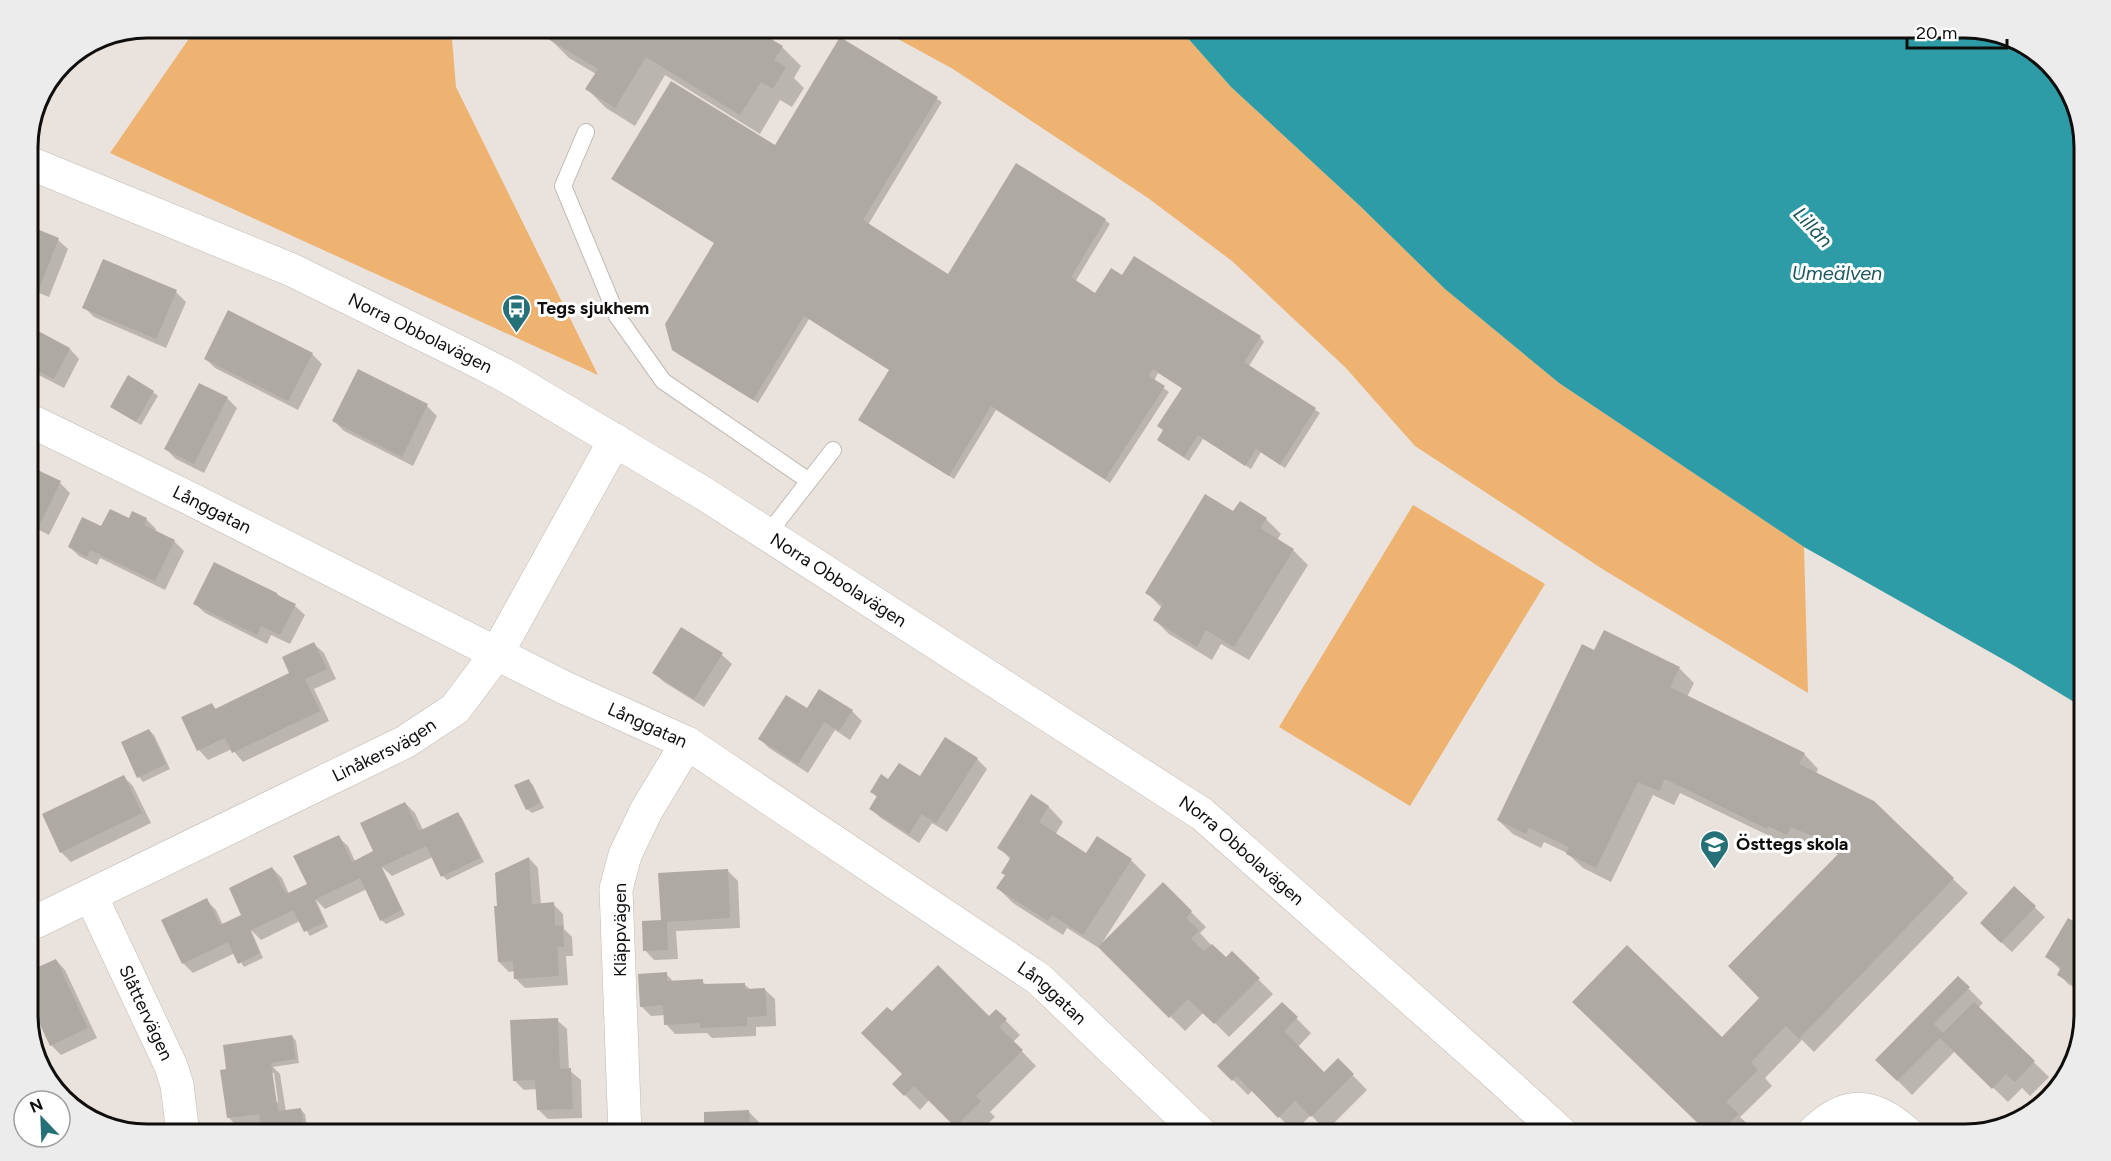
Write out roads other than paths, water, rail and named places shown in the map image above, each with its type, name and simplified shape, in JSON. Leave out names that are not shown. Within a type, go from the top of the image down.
[{"type":"street","name":"Norra Obbolavägen","points":[[38,166],[292,270],[499,372],[615,440],[767,535],[1202,814],[1551,1124]]},
{"type":"street","name":"Långgatan","points":[[38,424],[565,688],[687,743],[1039,979],[1191,1124]]},
{"type":"street","name":"Linåkersvägen","points":[[38,921],[405,742],[455,709],[497,653],[615,440]]},
{"type":"street","name":"Kläppvägen","points":[[625,1124],[616,889],[625,855],[646,811],[687,743]]},
{"type":"street","name":"Slåttervägen","points":[[91,896],[171,1066],[177,1085],[182,1124]]},
{"type":"street","points":[[1821,1124],[1842,1112],[1860,1109],[1876,1111],[1897,1124]]},
{"type":"lane","points":[[586,132],[563,186],[617,316],[663,381],[809,481]]},
{"type":"lane","points":[[767,535],[833,450]]},
{"type":"water","name":"Umeälven","points":[[1188,38],[1979,38],[2006,46],[2031,60],[2042,69],[2059,92],[2070,118],[2073,139],[2074,702],[1804,547],[1559,383],[1445,289],[1360,206],[1231,87]]},
{"type":"place","name":"Tegs sjukhem","points":[[516,334]]},
{"type":"place","name":"Östtegs skola","points":[[1715,870]]},
{"type":"water label","name":"Lillån","points":[[1813,227]]}]
